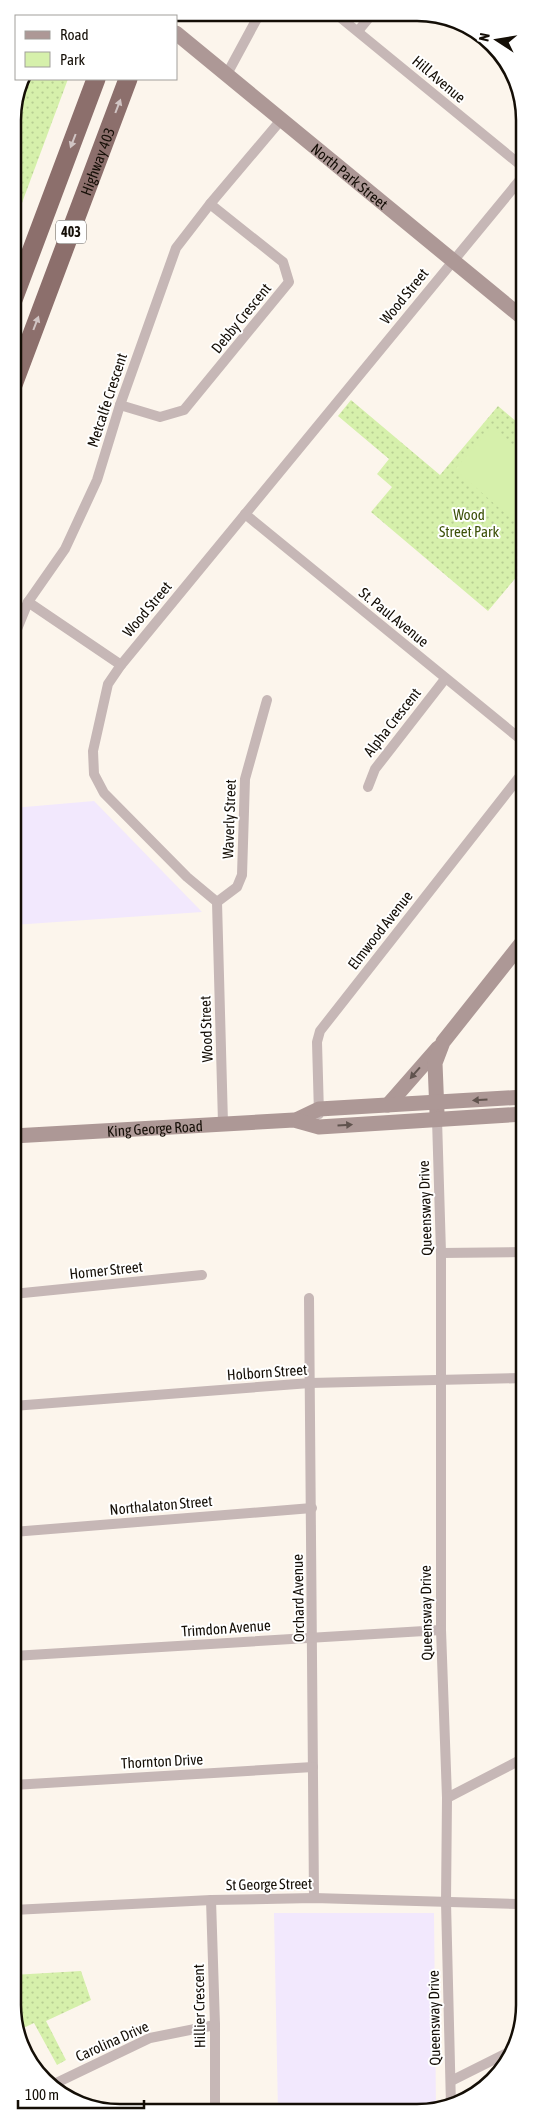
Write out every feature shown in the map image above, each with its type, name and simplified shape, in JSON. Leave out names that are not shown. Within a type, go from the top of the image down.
[{"type":"highway","name":"Highway 403","points":[[21,279],[96,80]]},
{"type":"highway","name":"Highway 403","points":[[21,364],[128,80]]},
{"type":"main road","name":"North Park Street","points":[[178,35],[516,313]]},
{"type":"main road","points":[[388,1105],[443,1042],[516,950]]},
{"type":"main road","points":[[437,1119],[435,1063],[443,1042]]},
{"type":"main road","name":"King George Road","points":[[21,1136],[298,1119],[319,1109],[516,1098]]},
{"type":"main road","name":"King George Road","points":[[298,1119],[319,1127],[516,1114]]},
{"type":"street","points":[[227,74],[256,21]]},
{"type":"street","name":"Hill Avenue","points":[[345,21],[516,161]]},
{"type":"street","points":[[358,31],[366,21]]},
{"type":"street","name":"Metcalfe Crescent","points":[[21,619],[28,602],[66,549],[97,480],[120,405],[176,248],[210,204],[281,120]]},
{"type":"street","name":"Wood Street","points":[[223,1123],[217,902],[187,877],[104,793],[94,774],[93,752],[108,684],[121,665],[516,185]]},
{"type":"street","name":"Debby Crescent","points":[[120,405],[160,416],[184,410],[289,282],[283,262],[210,204]]},
{"type":"street","name":"St. Paul Avenue","points":[[245,514],[516,736]]},
{"type":"street","points":[[28,602],[121,665]]},
{"type":"street","name":"Alpha Crescent","points":[[368,787],[375,769],[445,679]]},
{"type":"street","name":"Waverly Street","points":[[217,902],[237,886],[242,875],[245,779],[267,700]]},
{"type":"street","name":"Elmwood Avenue","points":[[319,1127],[317,1042],[320,1031],[516,781]]},
{"type":"street","name":"Queensway Drive","points":[[437,1119],[441,1254],[441,1630],[451,2098]]},
{"type":"street","points":[[441,1254],[516,1252]]},
{"type":"street","name":"Horner Street","points":[[21,1293],[202,1275]]},
{"type":"street","name":"Orchard Avenue","points":[[309,1298],[314,1898]]},
{"type":"street","name":"Holborn Street","points":[[21,1405],[310,1383],[516,1378]]},
{"type":"street","name":"Northalaton Street","points":[[21,1531],[312,1508]]},
{"type":"street","name":"Trimdon Avenue","points":[[21,1655],[441,1630]]},
{"type":"street","points":[[446,1798],[516,1762]]},
{"type":"street","name":"Thornton Drive","points":[[21,1785],[313,1767]]},
{"type":"street","name":"St George Street","points":[[21,1910],[211,1900],[314,1898],[516,1904]]},
{"type":"street","name":"Hillier Crescent","points":[[211,1900],[215,2025],[215,2104]]},
{"type":"street","name":"Carolina Drive","points":[[59,2082],[150,2038],[215,2025]]},
{"type":"street","points":[[451,2082],[502,2056]]},
{"type":"shaded area","points":[[94,801],[202,912],[21,924],[21,807]]},
{"type":"shaded area","points":[[274,1913],[434,1913],[436,2102],[417,2104],[278,2104]]},
{"type":"green space","points":[[30,80],[68,80],[21,205],[21,114]]},
{"type":"green space","name":"Wood Street Park","points":[[351,400],[440,475],[498,406],[516,421],[516,578],[488,611],[371,512],[392,487],[377,474],[389,459],[338,416]]},
{"type":"green space","points":[[492,427],[516,448],[516,523],[455,469]]},
{"type":"green space","points":[[81,1971],[91,2000],[46,2021],[66,2060],[57,2065],[34,2023],[24,2028],[21,2005],[21,1975]]}]
